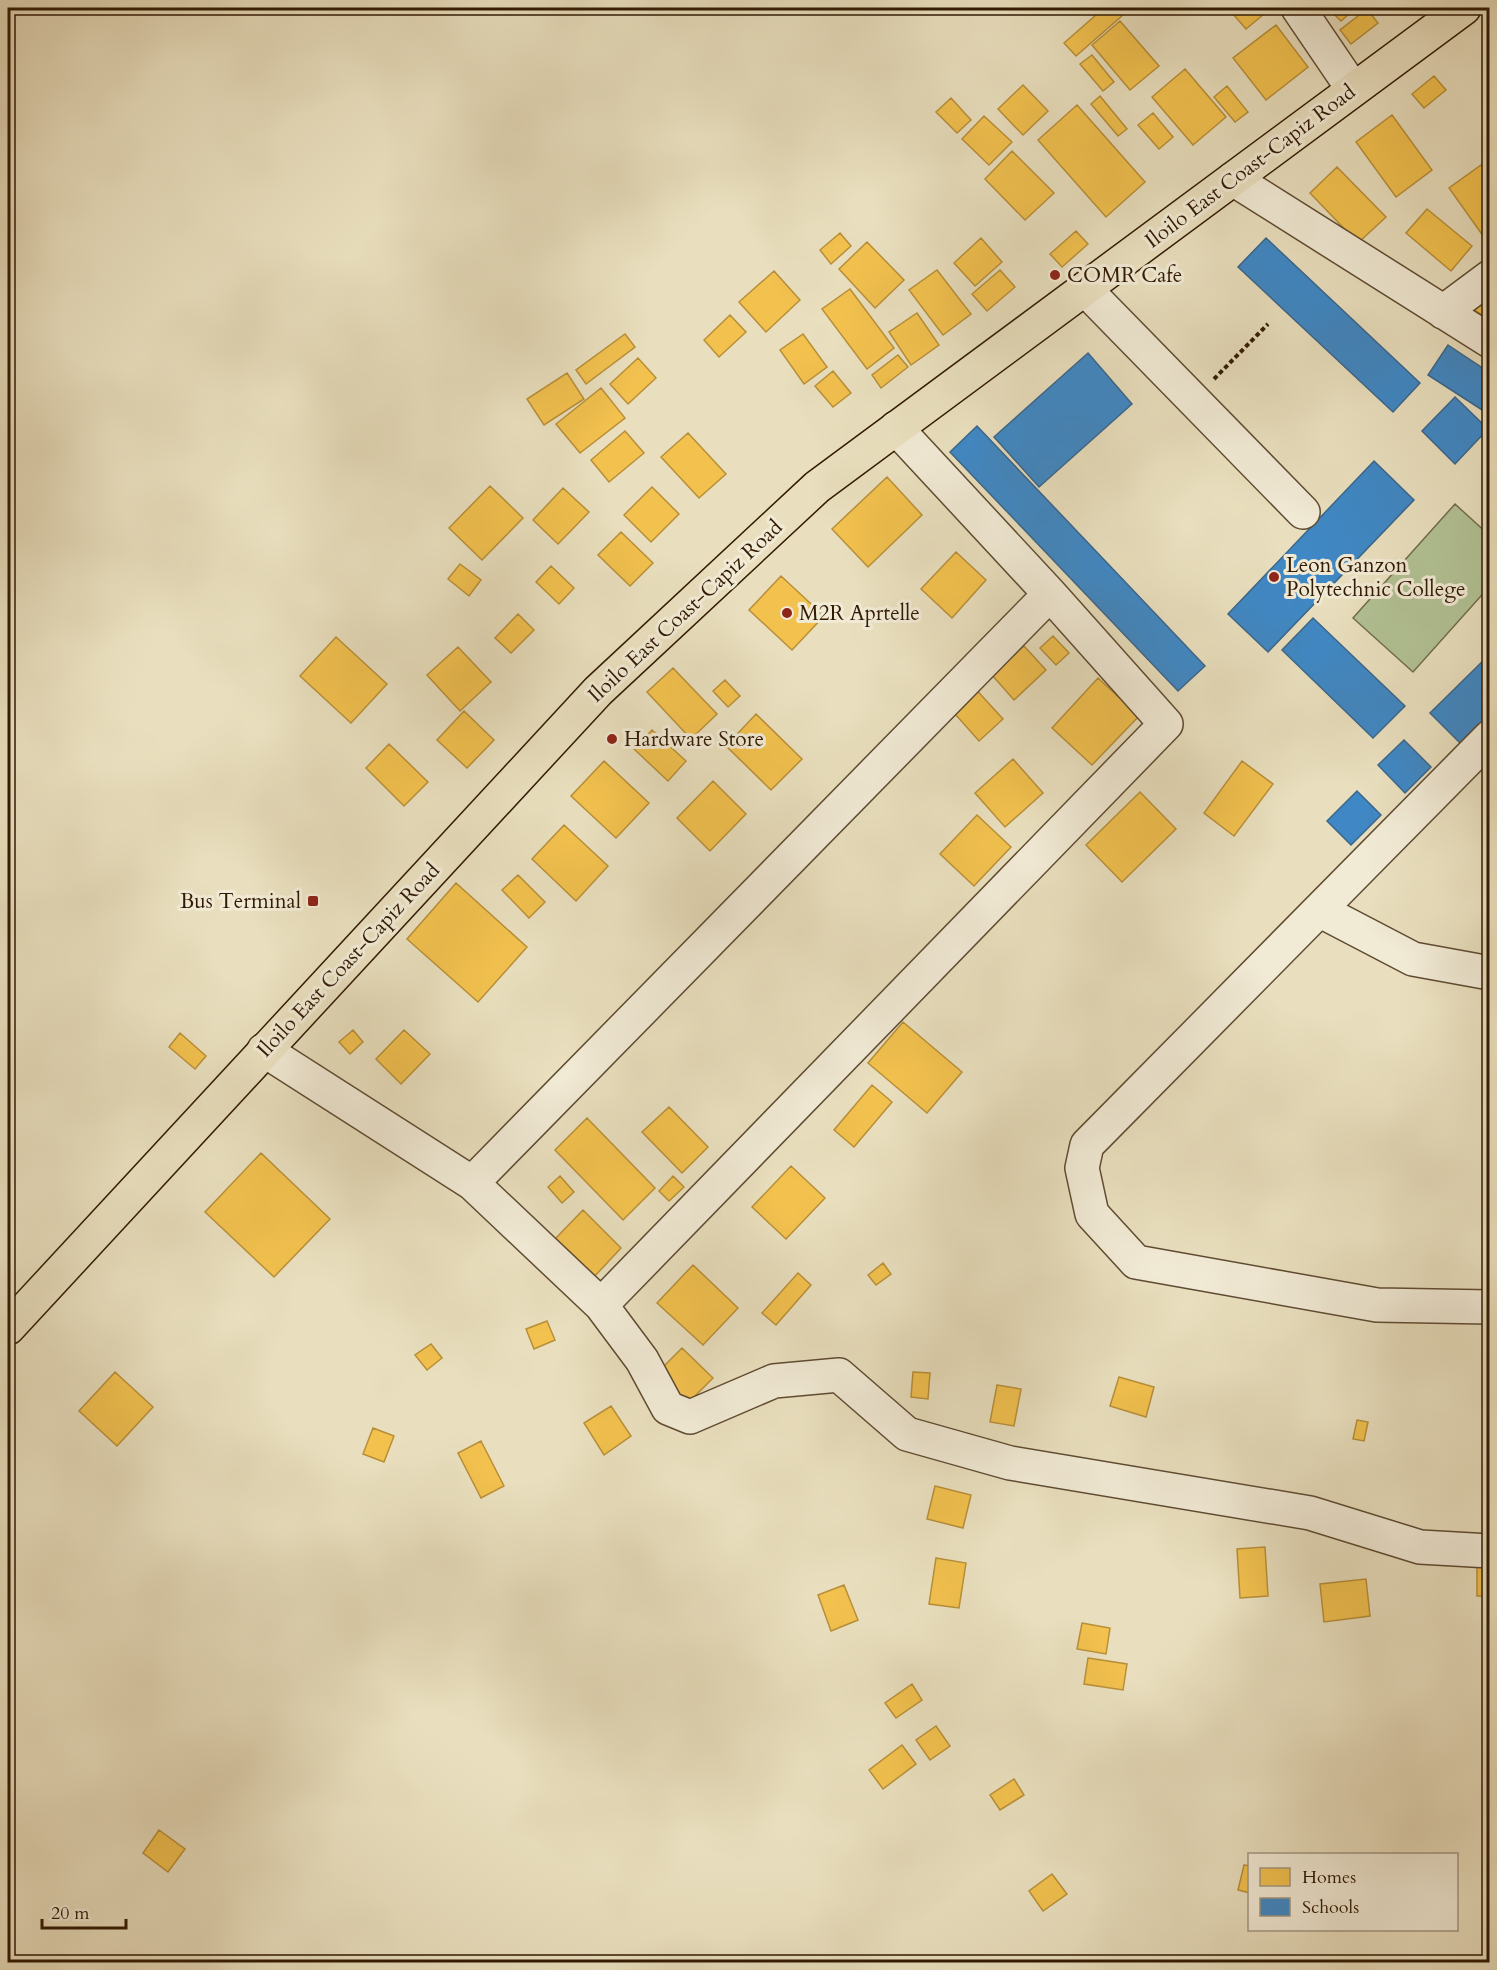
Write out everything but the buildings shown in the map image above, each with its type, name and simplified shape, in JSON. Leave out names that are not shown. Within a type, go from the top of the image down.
[{"type":"main road","name":"Iloilo East Coast-Capiz Road","points":[[8,1328],[598,691],[817,487],[1464,8]]},
{"type":"street","points":[[1298,8],[1353,89]]},
{"type":"street","points":[[1233,179],[1490,341]]},
{"type":"street","points":[[1443,312],[1490,277]]},
{"type":"street","points":[[1085,289],[1303,512]]},
{"type":"street","points":[[601,1305],[1166,724],[1050,594],[896,428]]},
{"type":"street","points":[[472,1183],[1050,594]]},
{"type":"street","points":[[1490,737],[1321,911],[1087,1145],[1082,1168],[1092,1214],[1136,1262],[1377,1305],[1490,1307]]},
{"type":"street","points":[[1321,911],[1413,959],[1490,973]]},
{"type":"street","points":[[264,1050],[472,1183],[601,1305],[642,1360],[668,1408],[690,1417],[774,1380],[839,1375],[907,1434],[1010,1462],[1310,1513],[1420,1547],[1490,1551]]},
{"type":"path","points":[[1193,400],[1268,324]]},
{"type":"green space","points":[[1455,504],[1489,535],[1489,587],[1413,672],[1353,618]]},
{"type":"place","name":"COMR Cafe","points":[[1055,275]]},
{"type":"place","name":"Leon Ganzon Polytechnic College","points":[[1274,577]]},
{"type":"place","name":"M2R Aprtelle","points":[[787,613]]},
{"type":"place","name":"Hardware Store","points":[[612,739]]},
{"type":"place","name":"Bus Terminal","points":[[313,901]]}]
